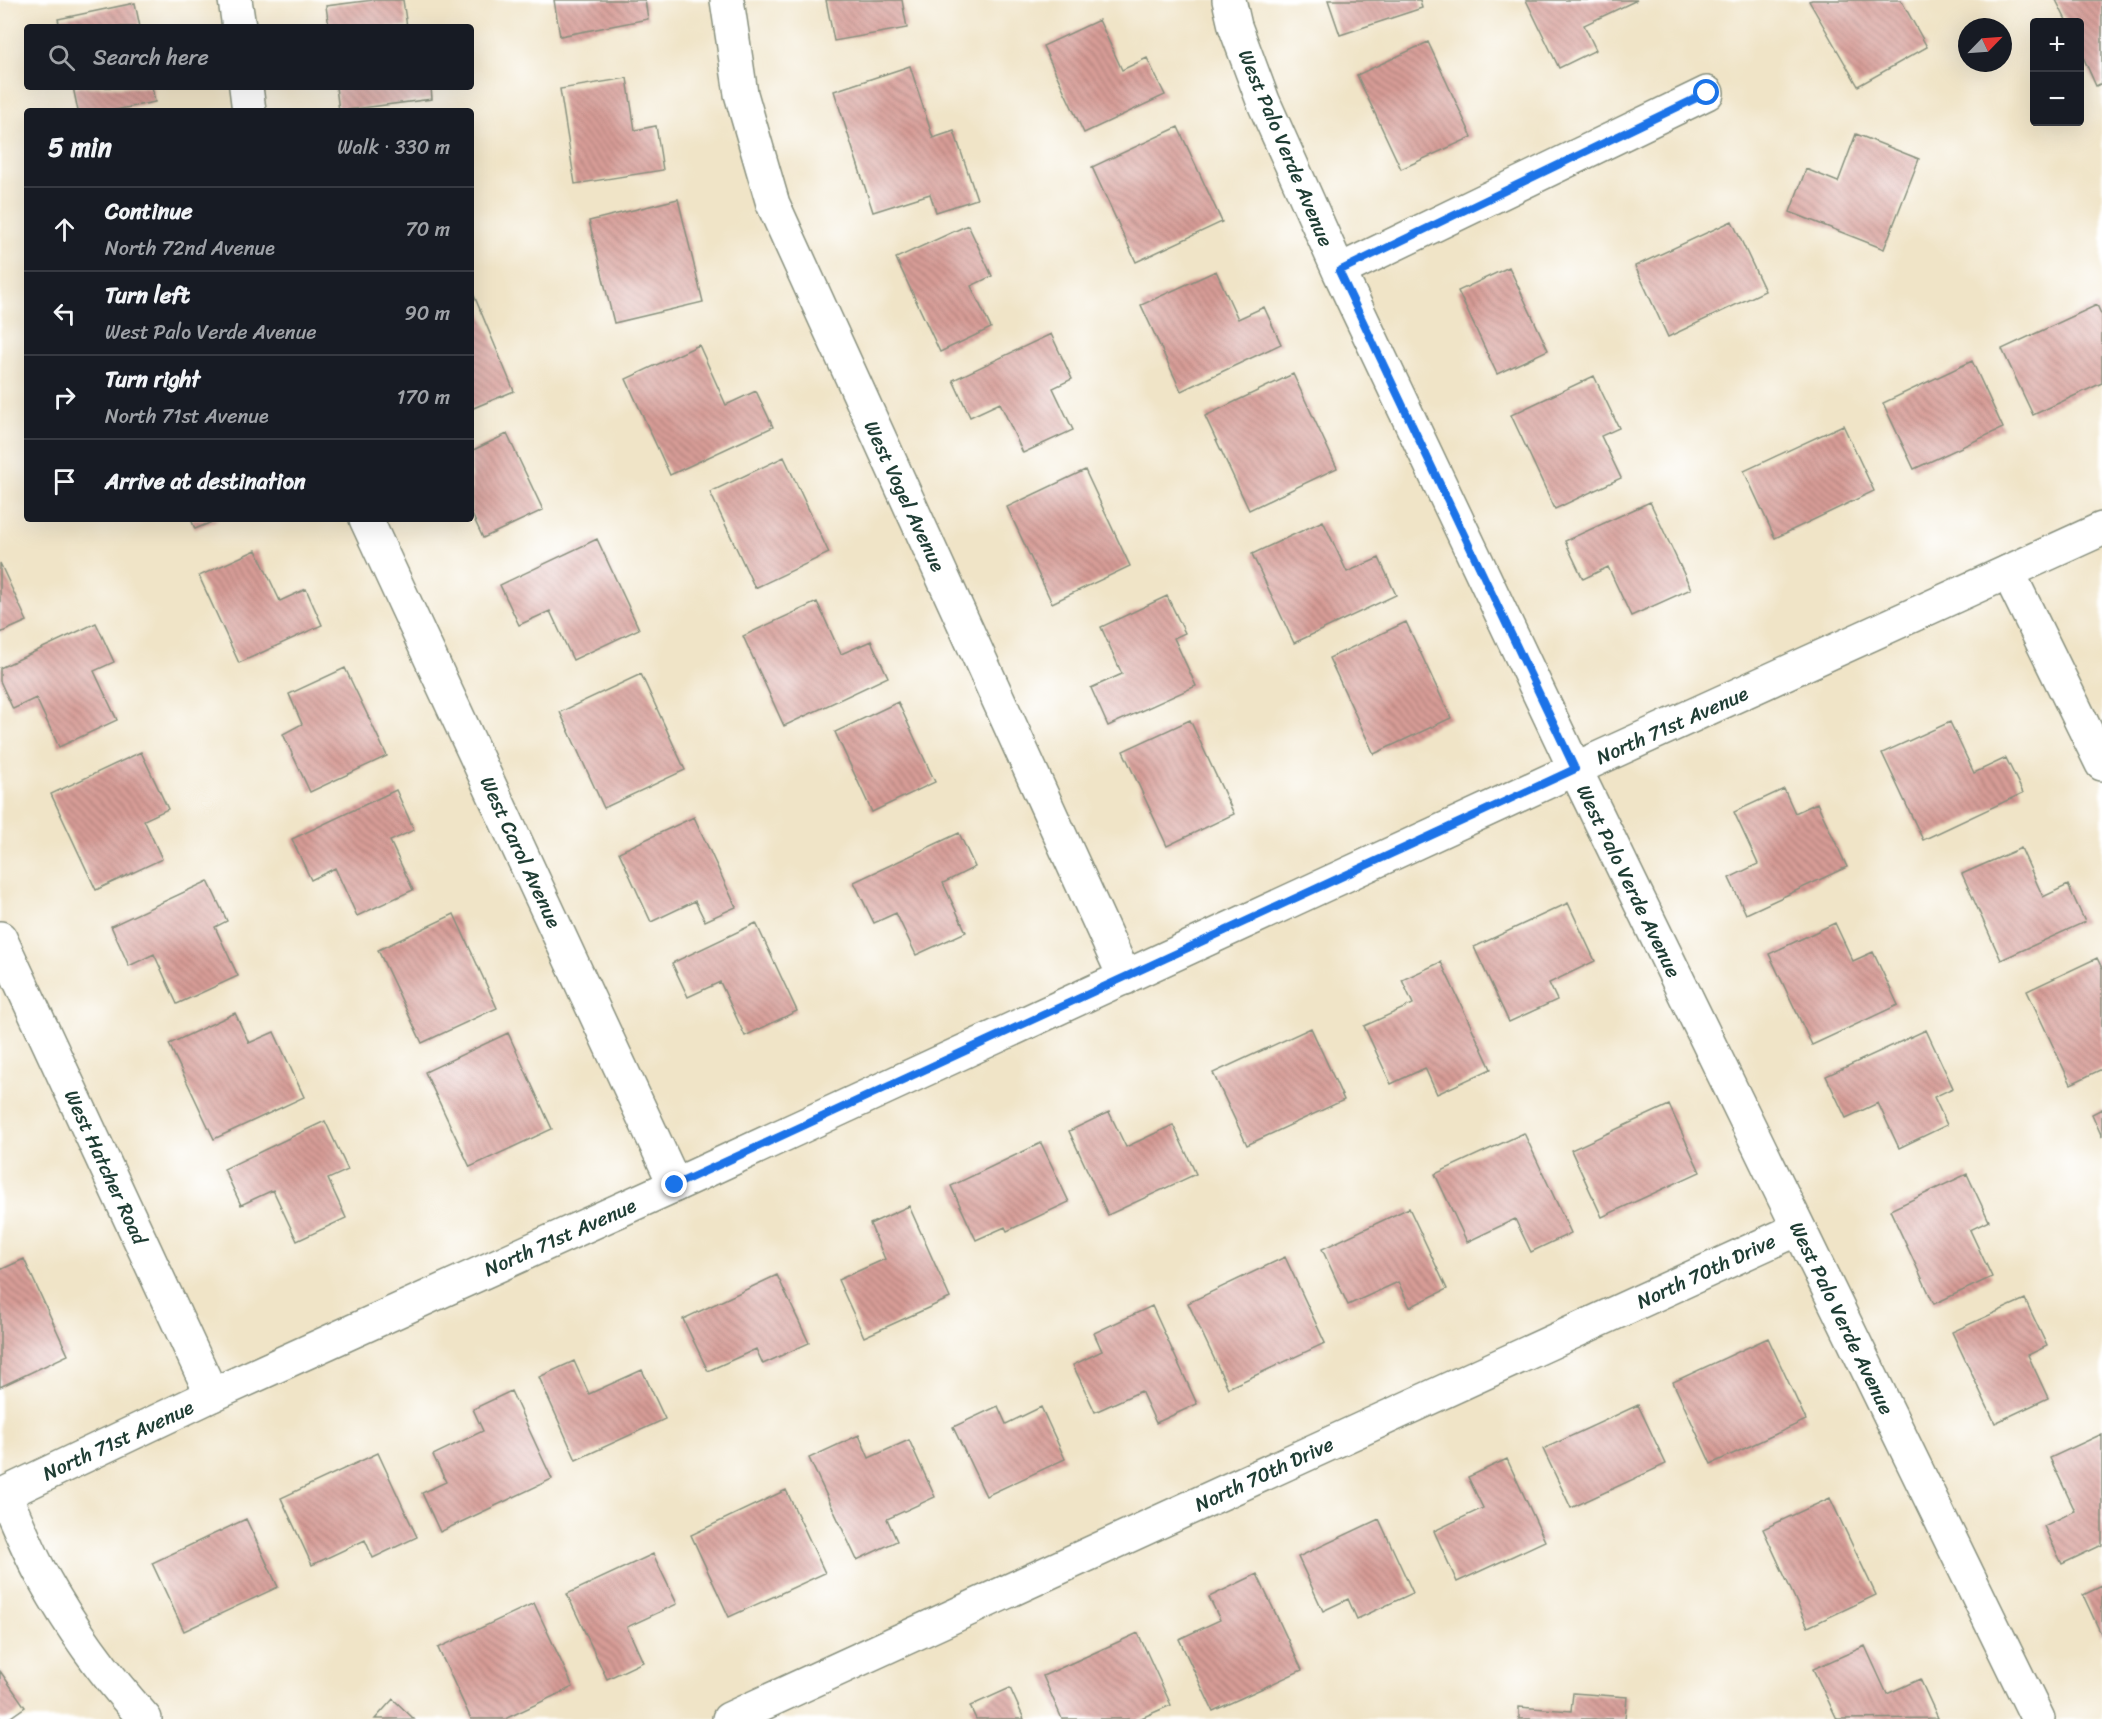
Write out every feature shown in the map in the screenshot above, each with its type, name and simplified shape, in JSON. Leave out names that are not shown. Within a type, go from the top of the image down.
[{"type":"street","points":[[235,0],[238,24]]},
{"type":"street","name":"West Vogel Avenue","points":[[727,0],[741,94],[773,204],[1125,978]]},
{"type":"street","name":"West Palo Verde Avenue","points":[[1229,0],[1235,26],[1263,101],[1339,271],[1575,769],[2038,1719]]},
{"type":"street","points":[[246,90],[249,108]]},
{"type":"street","points":[[1339,271],[1707,93]]},
{"type":"street","name":"West Carol Avenue","points":[[367,522],[675,1185]]},
{"type":"street","name":"North 71st Avenue","points":[[2,1495],[212,1395],[675,1185],[1575,769],[2102,529]]},
{"type":"street","points":[[2008,572],[2102,764]]},
{"type":"street","name":"West Hatcher Road","points":[[0,938],[212,1395]]},
{"type":"street","name":"North 70th Drive","points":[[729,1719],[1798,1229]]},
{"type":"street","points":[[2,1495],[42,1576],[74,1629],[123,1695],[145,1719]]},
{"type":"building","points":[[373,0],[403,0],[407,24],[329,24],[326,6]]},
{"type":"building","points":[[554,0],[645,0],[648,19],[560,36]]},
{"type":"building","points":[[826,0],[902,0],[907,28],[834,41]]},
{"type":"building","points":[[1328,0],[1420,0],[1422,8],[1340,35]]},
{"type":"building","points":[[1526,0],[1637,0],[1584,25],[1596,50],[1559,68]]},
{"type":"building","points":[[1901,0],[1927,47],[1858,86],[1809,1]]},
{"type":"building","points":[[2056,0],[2102,0],[2102,83],[2096,86],[2084,59],[2084,18],[2065,18]]},
{"type":"building","points":[[135,3],[139,24],[59,24],[58,19]]},
{"type":"building","points":[[1099,20],[1122,70],[1147,58],[1165,95],[1084,133],[1043,46]]},
{"type":"building","points":[[1428,42],[1472,137],[1401,169],[1357,75]]},
{"type":"building","points":[[910,66],[933,138],[954,131],[977,199],[936,212],[930,194],[873,212],[834,91]]},
{"type":"building","points":[[627,78],[635,130],[656,126],[663,170],[575,184],[560,89]]},
{"type":"building","points":[[74,90],[153,90],[155,102],[126,108],[77,108]]},
{"type":"building","points":[[336,90],[431,90],[432,99],[362,108],[339,108]]},
{"type":"building","points":[[1178,127],[1222,222],[1136,262],[1092,167]]},
{"type":"building","points":[[1856,134],[1919,159],[1884,249],[1790,212],[1806,169],[1838,182]]},
{"type":"building","points":[[678,199],[703,302],[614,323],[589,221]]},
{"type":"building","points":[[1732,221],[1765,291],[1668,337],[1635,266]]},
{"type":"building","points":[[968,225],[992,276],[971,286],[991,328],[940,352],[896,258]]},
{"type":"building","points":[[1509,267],[1548,350],[1497,374],[1458,291]]},
{"type":"building","points":[[1216,271],[1238,319],[1264,307],[1281,344],[1181,391],[1141,305]]},
{"type":"building","points":[[474,295],[514,391],[474,408]]},
{"type":"building","points":[[2097,305],[2102,316],[2102,383],[2033,415],[2002,349]]},
{"type":"building","points":[[1051,334],[1072,379],[1053,388],[1073,430],[1023,453],[1000,403],[970,417],[953,380]]},
{"type":"building","points":[[699,345],[726,405],[756,391],[773,427],[670,475],[626,379]]},
{"type":"building","points":[[1972,361],[2003,428],[1914,469],[1883,403]]},
{"type":"building","points":[[1293,374],[1337,468],[1249,510],[1205,416]]},
{"type":"building","points":[[1594,376],[1619,428],[1601,436],[1621,478],[1555,509],[1511,415]]},
{"type":"building","points":[[1843,425],[1874,491],[1775,538],[1744,471]]},
{"type":"building","points":[[507,434],[543,510],[483,538],[474,518],[474,450]]},
{"type":"building","points":[[784,457],[829,553],[755,588],[710,492]]},
{"type":"building","points":[[1085,470],[1130,566],[1052,603],[1007,507]]},
{"type":"building","points":[[1650,502],[1691,589],[1631,616],[1608,567],[1583,579],[1565,541]]},
{"type":"building","points":[[1323,521],[1347,572],[1379,558],[1396,595],[1294,643],[1252,554]]},
{"type":"building","points":[[192,522],[212,522],[195,529]]},
{"type":"building","points":[[597,539],[639,629],[573,660],[550,611],[519,625],[500,585]]},
{"type":"building","points":[[256,550],[280,601],[306,589],[322,625],[239,663],[199,576]]},
{"type":"building","points":[[0,563],[27,621],[0,633]]},
{"type":"building","points":[[1167,596],[1185,633],[1174,638],[1196,686],[1108,726],[1091,688],[1122,674],[1101,627]]},
{"type":"building","points":[[817,602],[841,654],[871,641],[888,677],[784,726],[743,636]]},
{"type":"building","points":[[1406,622],[1451,718],[1374,754],[1329,658]]},
{"type":"building","points":[[96,623],[114,662],[94,671],[117,720],[59,747],[36,698],[13,709],[0,681],[0,668]]},
{"type":"building","points":[[345,668],[387,756],[310,792],[283,734],[302,724],[289,694]]},
{"type":"building","points":[[641,674],[685,770],[604,808],[560,712]]},
{"type":"building","points":[[898,702],[935,782],[872,812],[835,732]]},
{"type":"building","points":[[1190,720],[1234,814],[1167,846],[1123,751]]},
{"type":"building","points":[[1950,722],[1974,773],[2006,758],[2023,793],[1923,840],[1882,753]]},
{"type":"building","points":[[141,752],[168,809],[144,820],[162,859],[96,890],[51,794]]},
{"type":"building","points":[[1784,789],[1795,813],[1817,803],[1847,867],[1746,914],[1729,878],[1758,864],[1734,812]]},
{"type":"building","points":[[396,790],[414,830],[390,841],[413,890],[357,916],[335,868],[311,880],[292,839]]},
{"type":"building","points":[[694,817],[736,907],[705,921],[695,901],[651,922],[619,852]]},
{"type":"building","points":[[959,833],[975,867],[943,883],[966,932],[916,955],[896,913],[874,923],[854,882]]},
{"type":"building","points":[[2021,848],[2043,897],[2068,885],[2085,922],[2001,960],[1962,874]]},
{"type":"building","points":[[208,881],[227,921],[215,927],[238,976],[177,1004],[154,954],[129,966],[111,926]]},
{"type":"building","points":[[1568,903],[1595,961],[1549,983],[1557,1000],[1509,1022],[1474,947]]},
{"type":"building","points":[[454,914],[497,1008],[422,1043],[378,950]]},
{"type":"building","points":[[756,923],[797,1011],[745,1036],[720,982],[688,997],[672,963]]},
{"type":"building","points":[[1835,923],[1853,961],[1873,952],[1898,1005],[1812,1045],[1769,954]]},
{"type":"building","points":[[2097,958],[2102,968],[2102,1069],[2071,1084],[2027,991]]},
{"type":"building","points":[[1441,962],[1491,1069],[1437,1094],[1425,1068],[1391,1084],[1364,1026],[1413,1004],[1402,980]]},
{"type":"building","points":[[235,1013],[249,1043],[274,1032],[304,1097],[214,1139],[169,1044]]},
{"type":"building","points":[[1311,1028],[1344,1100],[1247,1145],[1213,1073]]},
{"type":"building","points":[[1926,1030],[1953,1088],[1934,1097],[1947,1125],[1899,1148],[1878,1103],[1846,1118],[1826,1076]]},
{"type":"building","points":[[508,1033],[552,1129],[470,1167],[425,1072]]},
{"type":"building","points":[[1669,1105],[1700,1172],[1602,1217],[1571,1150]]},
{"type":"building","points":[[2102,1109],[2102,1137],[2092,1114]]},
{"type":"building","points":[[1109,1112],[1126,1147],[1173,1125],[1196,1174],[1108,1215],[1069,1131]]},
{"type":"building","points":[[325,1121],[348,1170],[328,1179],[346,1218],[297,1241],[273,1190],[241,1205],[224,1169]]},
{"type":"building","points":[[1524,1133],[1571,1233],[1531,1252],[1515,1219],[1467,1242],[1435,1174]]},
{"type":"building","points":[[1041,1143],[1069,1202],[1007,1231],[1005,1227],[976,1240],[951,1186]]},
{"type":"building","points":[[1967,1174],[1989,1221],[1970,1230],[1992,1277],[1934,1304],[1890,1210]]},
{"type":"building","points":[[909,1206],[950,1298],[864,1337],[838,1280],[885,1259],[870,1224]]},
{"type":"building","points":[[1409,1208],[1447,1289],[1410,1307],[1398,1282],[1348,1305],[1322,1249]]},
{"type":"building","points":[[1285,1257],[1325,1343],[1228,1388],[1188,1303]]},
{"type":"building","points":[[24,1259],[68,1355],[0,1387],[0,1270]]},
{"type":"building","points":[[777,1275],[809,1343],[763,1364],[756,1349],[708,1371],[683,1319]]},
{"type":"building","points":[[2025,1299],[2047,1346],[2028,1355],[2048,1398],[1995,1423],[1952,1332]]},
{"type":"building","points":[[1152,1306],[1197,1404],[1156,1423],[1141,1391],[1095,1412],[1073,1365],[1102,1351],[1094,1333]]},
{"type":"building","points":[[1768,1338],[1806,1420],[1711,1464],[1673,1382]]},
{"type":"building","points":[[574,1361],[589,1394],[642,1370],[665,1419],[576,1460],[539,1377]]},
{"type":"building","points":[[511,1391],[552,1479],[440,1532],[422,1493],[446,1482],[433,1455],[483,1431],[473,1409]]},
{"type":"building","points":[[1638,1405],[1666,1464],[1571,1508],[1543,1449]]},
{"type":"building","points":[[998,1406],[1006,1424],[1041,1407],[1065,1459],[986,1496],[953,1427]]},
{"type":"building","points":[[2102,1434],[2102,1545],[2062,1564],[2044,1526],[2075,1511],[2050,1458]]},
{"type":"building","points":[[859,1435],[869,1458],[909,1440],[935,1497],[887,1519],[897,1541],[857,1560],[809,1458]]},
{"type":"building","points":[[378,1453],[417,1537],[373,1558],[365,1540],[312,1565],[281,1498]]},
{"type":"building","points":[[1507,1459],[1545,1541],[1457,1582],[1434,1531],[1483,1508],[1468,1477]]},
{"type":"building","points":[[786,1490],[825,1573],[729,1617],[691,1535]]},
{"type":"building","points":[[1830,1498],[1876,1595],[1808,1627],[1763,1529]]},
{"type":"building","points":[[246,1519],[278,1587],[184,1631],[152,1563]]},
{"type":"building","points":[[1379,1519],[1413,1593],[1357,1619],[1348,1599],[1323,1611],[1298,1557]]},
{"type":"building","points":[[653,1554],[677,1604],[627,1627],[643,1662],[607,1679],[567,1594]]},
{"type":"building","points":[[1257,1574],[1302,1670],[1213,1711],[1179,1639],[1220,1620],[1209,1597]]},
{"type":"building","points":[[2102,1586],[2102,1636],[2083,1595]]},
{"type":"building","points":[[534,1603],[573,1687],[505,1719],[471,1719],[438,1648]]},
{"type":"building","points":[[1138,1633],[1171,1705],[1139,1719],[1062,1719],[1043,1676]]},
{"type":"building","points":[[1865,1646],[1887,1694],[1920,1679],[1938,1718],[1837,1719],[1813,1669]]},
{"type":"building","points":[[0,1671],[25,1707],[8,1719],[0,1719]]},
{"type":"building","points":[[1010,1688],[1024,1719],[976,1719],[970,1706]]},
{"type":"building","points":[[1573,1693],[1627,1697],[1625,1719],[1519,1719],[1519,1707],[1571,1711]]},
{"type":"building","points":[[393,1699],[414,1719],[375,1719]]},
{"type":"route","points":[[675,1185],[1575,769],[1339,271],[1707,93]]}]
